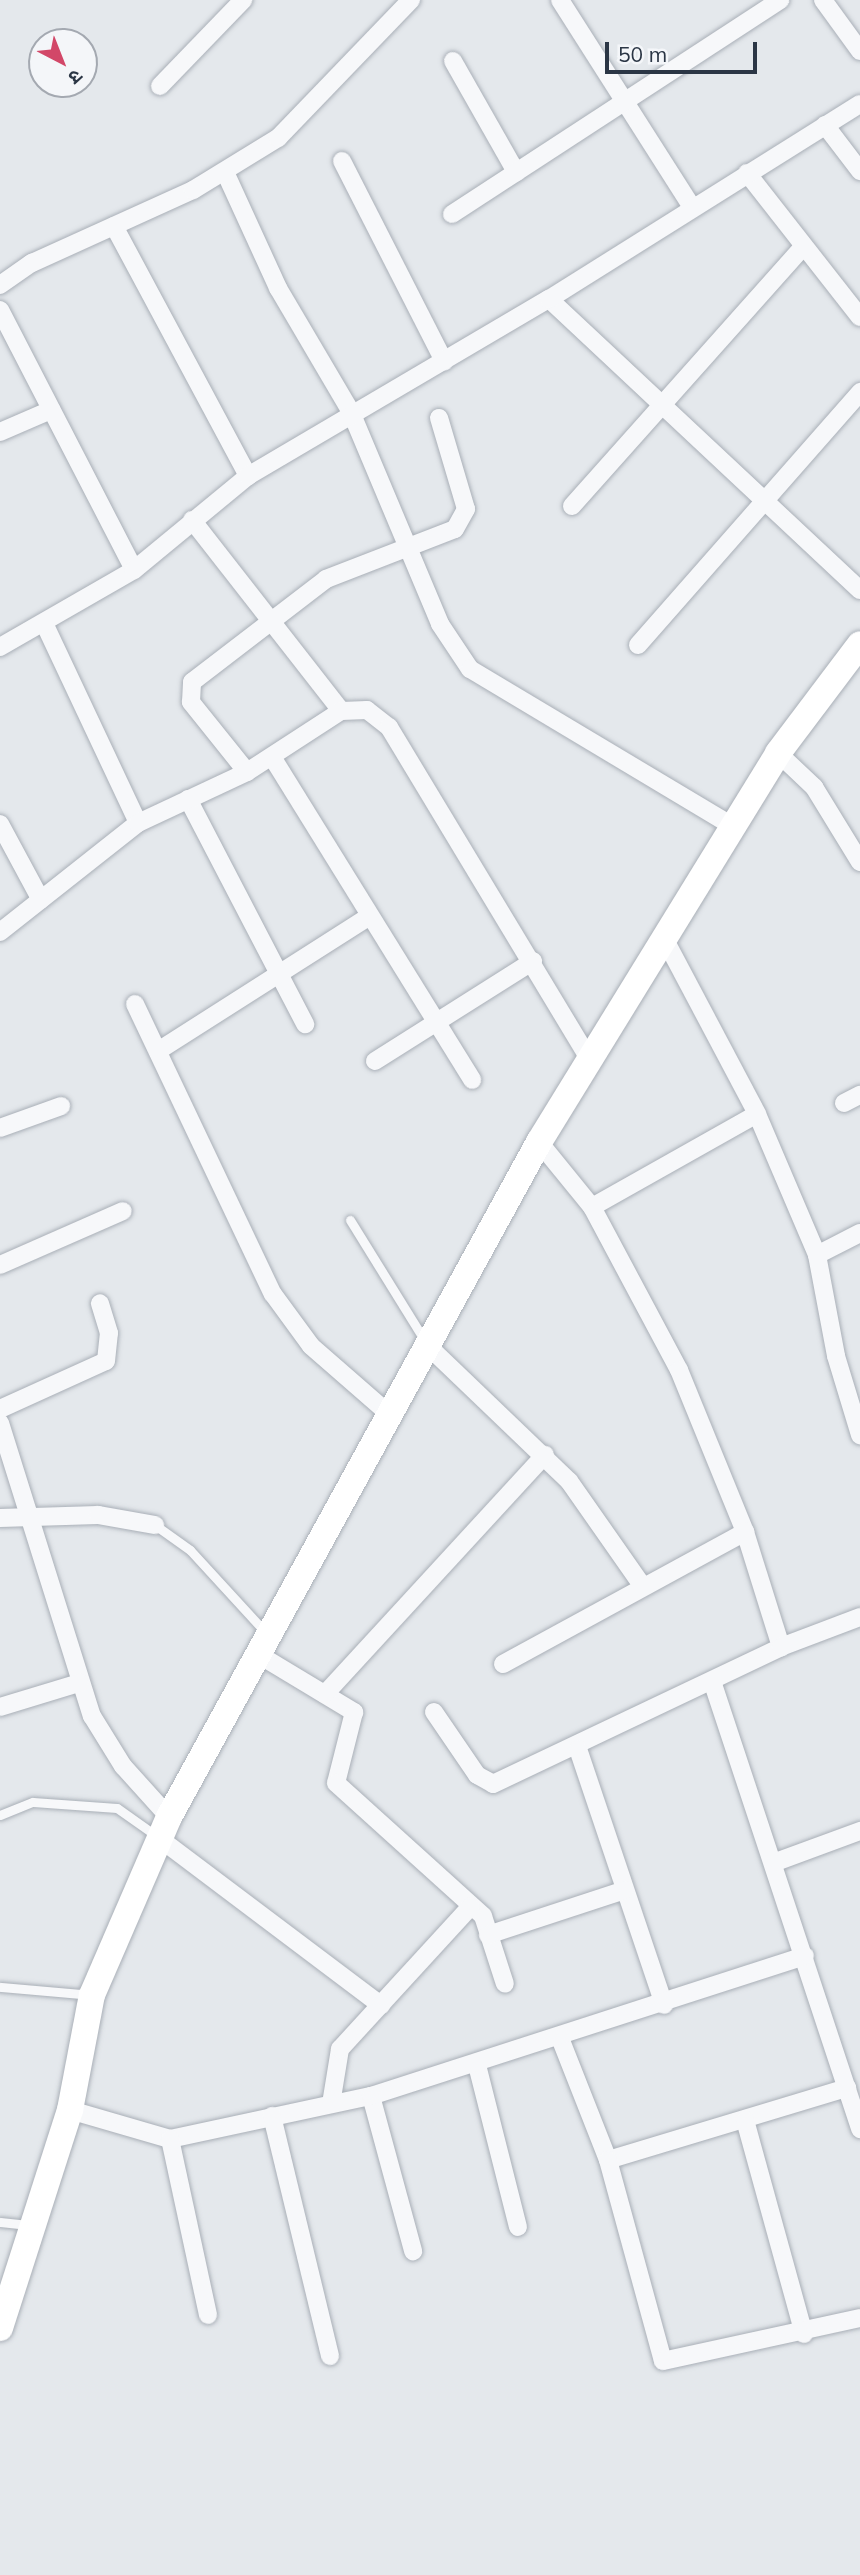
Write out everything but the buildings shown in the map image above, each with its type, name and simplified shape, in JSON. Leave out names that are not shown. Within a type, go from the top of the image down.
[{"type":"street","points":[[160,86],[243,0]]},
{"type":"street","points":[[0,285],[225,172],[278,138],[411,0]]},
{"type":"street","points":[[561,0],[620,104],[691,206]]},
{"type":"street","points":[[452,214],[780,0]]},
{"type":"street","points":[[823,0],[860,51]]},
{"type":"street","points":[[453,61],[516,172]]},
{"type":"street","points":[[0,647],[134,570],[248,475],[351,412],[549,299],[691,206],[860,104]]},
{"type":"street","points":[[825,125],[860,171]]},
{"type":"street","points":[[342,162],[444,360]]},
{"type":"street","points":[[225,172],[278,288],[351,412],[410,545],[440,624],[470,669],[732,826]]},
{"type":"street","points":[[747,173],[801,249],[860,317]]},
{"type":"street","points":[[114,226],[248,475]]},
{"type":"street","points":[[572,506],[801,249]]},
{"type":"street","points":[[549,299],[860,590]]},
{"type":"street","points":[[0,310],[134,570]]},
{"type":"street","points":[[638,645],[860,392]]},
{"type":"street","points":[[0,432],[51,410]]},
{"type":"street","points":[[247,772],[190,692],[203,672],[269,619],[326,579],[454,529],[466,509],[439,418]]},
{"type":"street","points":[[192,520],[341,711]]},
{"type":"street","points":[[44,623],[138,822]]},
{"type":"street","points":[[0,2328],[37,2226],[70,2110],[92,1996],[164,1828],[539,1142],[778,753],[860,644]]},
{"type":"street","points":[[0,932],[138,822],[247,772],[341,711],[367,710],[388,727],[533,961],[589,1058]]},
{"type":"street","points":[[778,753],[814,787],[860,862]]},
{"type":"street","points":[[272,757],[433,1022],[472,1080]]},
{"type":"street","points":[[188,799],[305,1024]]},
{"type":"street","points":[[0,824],[41,900]]},
{"type":"street","points":[[158,1051],[276,971],[368,916]]},
{"type":"street","points":[[664,938],[757,1114],[817,1255],[859,1427]]},
{"type":"street","points":[[375,1062],[433,1022],[533,961]]},
{"type":"street","points":[[135,1004],[273,1294],[311,1346],[390,1415]]},
{"type":"street","points":[[0,1128],[61,1106]]},
{"type":"street","points":[[593,1207],[757,1114]]},
{"type":"street","points":[[539,1142],[593,1207],[678,1370],[745,1532],[781,1647]]},
{"type":"street","points":[[0,1265],[124,1211]]},
{"type":"street","points":[[817,1255],[860,1233]]},
{"type":"street","points":[[0,1409],[106,1362],[109,1333],[100,1303]]},
{"type":"street","points":[[427,1345],[545,1455],[641,1584]]},
{"type":"street","points":[[0,1423],[79,1683],[106,1742],[164,1828],[381,2005]]},
{"type":"street","points":[[325,1694],[545,1455]]},
{"type":"street","points":[[0,1518],[26,1513],[155,1525]]},
{"type":"street","points":[[503,1664],[641,1584],[745,1532]]},
{"type":"street","points":[[435,1712],[477,1775],[493,1784],[578,1749],[713,1684],[781,1647],[860,1617]]},
{"type":"street","points":[[265,1646],[325,1694],[354,1712],[335,1783],[483,1916],[505,1984]]},
{"type":"street","points":[[0,1707],[79,1683]]},
{"type":"street","points":[[713,1684],[860,2129]]},
{"type":"street","points":[[578,1749],[664,2005]]},
{"type":"street","points":[[773,1863],[860,1831]]},
{"type":"street","points":[[488,1935],[625,1890]]},
{"type":"street","points":[[331,2104],[340,2049],[470,1907]]},
{"type":"street","points":[[70,2110],[170,2139],[372,2096],[560,2039],[805,1956]]},
{"type":"street","points":[[560,2039],[608,2160],[663,2361],[804,2334],[860,2318]]},
{"type":"street","points":[[477,2065],[518,2227]]},
{"type":"street","points":[[608,2160],[847,2088]]},
{"type":"street","points":[[372,2096],[413,2251]]},
{"type":"street","points":[[272,2116],[330,2356]]},
{"type":"street","points":[[745,2120],[804,2334]]},
{"type":"street","points":[[170,2139],[208,2315]]},
{"type":"lane","points":[[350,1220],[427,1345]]},
{"type":"lane","points":[[155,1525],[190,1550],[265,1646]]},
{"type":"lane","points":[[0,1815],[33,1802],[117,1808],[164,1828]]},
{"type":"lane","points":[[0,1987],[92,1996]]},
{"type":"lane","points":[[0,2222],[37,2226]]}]
